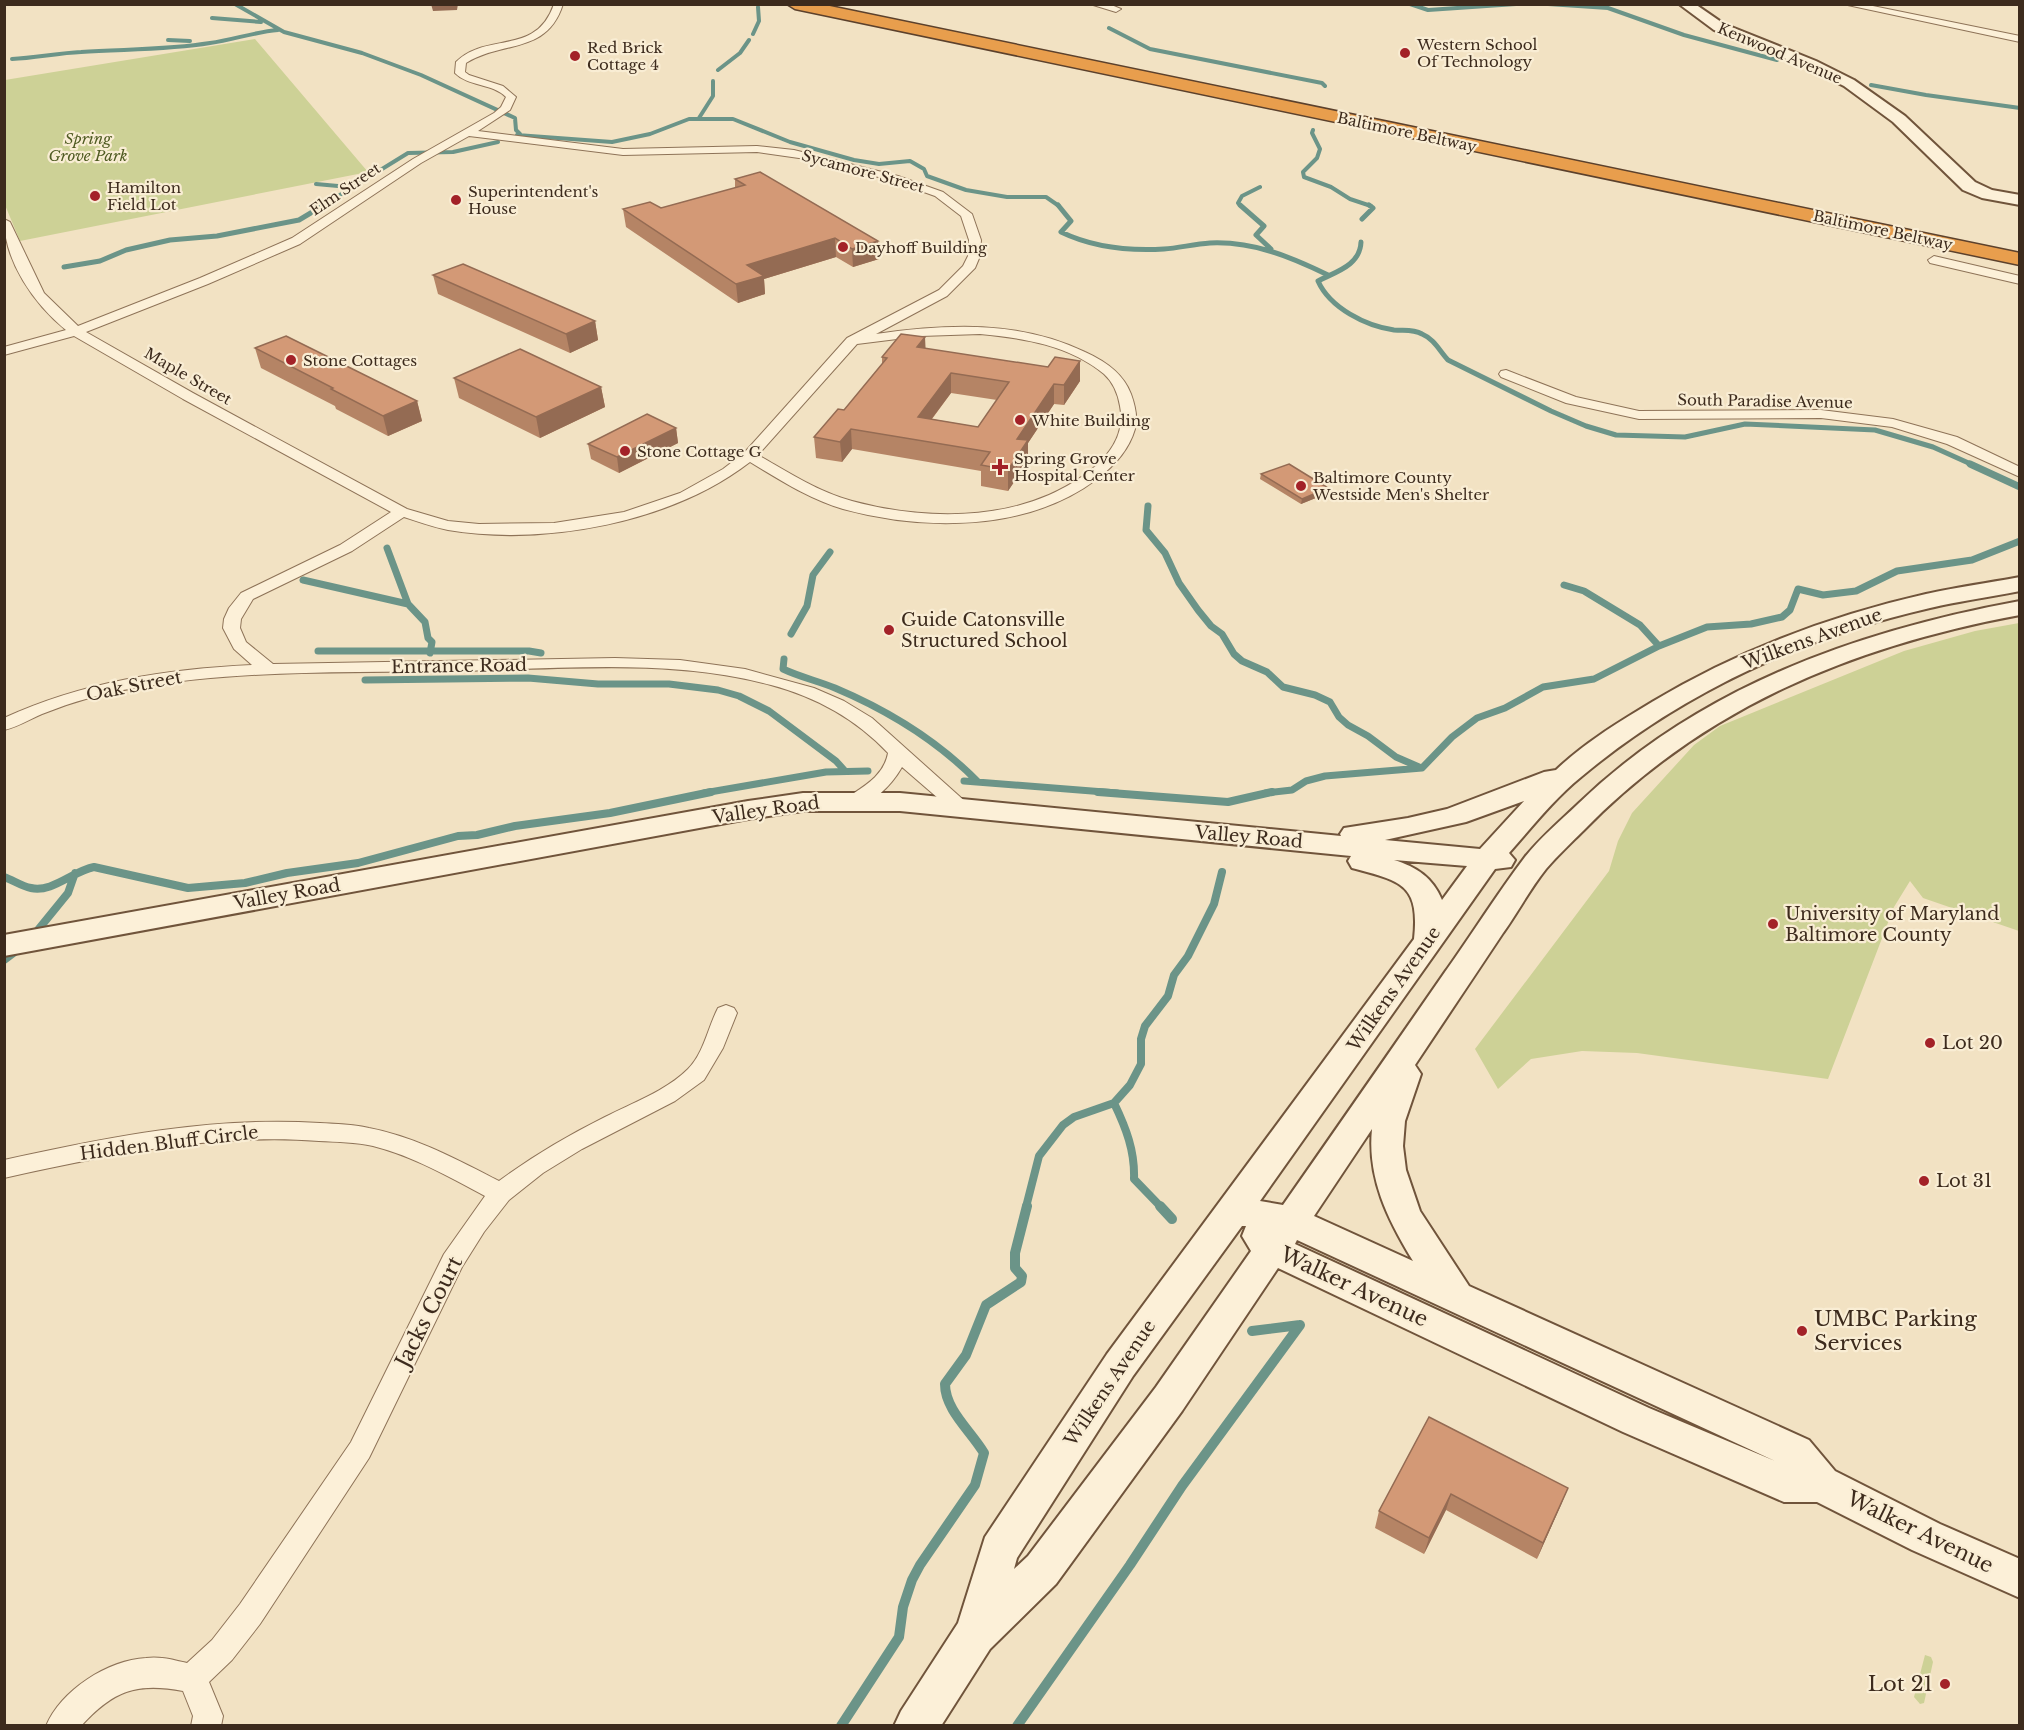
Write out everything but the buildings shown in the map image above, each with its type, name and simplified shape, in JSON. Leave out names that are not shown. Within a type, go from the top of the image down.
[{"type":"highway","name":"Baltimore Beltway","points":[[795,4],[2019,258]]},
{"type":"highway","points":[[869,4],[1292,89]]},
{"type":"main road","name":"Kenwood Avenue","points":[[1685,4],[1705,20],[1737,36],[1811,64],[1849,83],[1899,119],[1969,186],[1988,194],[2019,200]]},
{"type":"main road","name":"Wilkens Avenue","points":[[975,1634],[999,1551],[1120,1365],[1487,859],[1570,772],[1624,730],[1682,694],[1735,666],[1792,642],[1927,601],[2019,584]]},
{"type":"main road","name":"Wilkens Avenue","points":[[916,1725],[975,1634],[1042,1570],[1170,1399],[1536,863],[1607,792],[1661,747],[1713,714],[1763,687],[1821,662],[1890,639],[2019,608]]},
{"type":"main road","points":[[1236,836],[1356,834],[1418,826],[1484,809],[1570,772]]},
{"type":"main road","name":"Valley Road","points":[[18,943],[748,810],[803,802],[900,802],[1536,863]]},
{"type":"main road","points":[[1236,836],[1391,867],[1412,879],[1423,892],[1430,907],[1430,939]]},
{"type":"main road","points":[[1419,1036],[1389,1120],[1386,1150],[1391,1184],[1403,1216],[1456,1296]]},
{"type":"main road","name":"Walker Avenue","points":[[1234,1210],[1636,1420],[1784,1484],[1821,1484]]},
{"type":"main road","name":"Walker Avenue","points":[[1281,1235],[1456,1296],[1795,1452],[1821,1484],[1926,1537],[2019,1579]]},
{"type":"street","name":"Elm Street","points":[[4,351],[76,331],[204,281],[296,241],[433,152],[470,133],[502,112],[510,102],[508,92],[465,77],[460,73],[461,62],[475,53],[537,35],[551,24],[559,4]]},
{"type":"street","points":[[1094,4],[1116,9]]},
{"type":"street","points":[[1847,4],[2019,39]]},
{"type":"street","name":"Sycamore Street","points":[[402,512],[431,521],[479,529],[536,529],[627,516],[685,496],[728,472],[749,456],[852,341],[935,315],[969,268],[974,256],[975,240],[966,214],[939,194],[920,186],[802,154],[776,150],[649,153],[581,148],[470,133]]},
{"type":"street","name":"Maple Street","points":[[4,222],[32,286],[49,309],[76,331],[198,402],[402,512]]},
{"type":"street","points":[[1934,260],[2019,280]]},
{"type":"street","points":[[749,456],[821,495],[850,506],[936,518],[978,516],[1038,506],[1063,495],[1108,463],[1119,449],[1127,430],[1128,414],[1125,395],[1118,380],[1104,367],[1061,345],[1035,338],[982,331],[935,315],[911,332],[852,341]]},
{"type":"street","name":"South Paradise Avenue","points":[[1506,374],[1566,400],[1611,412],[1639,415],[1833,415],[1898,424],[1954,441],[2019,473]]},
{"type":"street","points":[[269,669],[249,656],[235,641],[231,629],[232,617],[237,606],[247,596],[266,585],[310,567],[346,548],[402,512]]},
{"type":"street","name":"Entrance Road","points":[[269,669],[615,663],[703,666],[766,679],[817,696],[867,723],[961,808]]},
{"type":"street","name":"Oak Street","points":[[4,725],[65,700],[120,686],[193,674],[269,669]]},
{"type":"street","points":[[855,801],[889,775],[897,764],[897,752]]},
{"type":"street","name":"Jacks Court","points":[[192,1678],[222,1650],[250,1614],[360,1450],[453,1261],[476,1225],[501,1193],[535,1167],[564,1149],[667,1095],[696,1074],[712,1048],[726,1012]]},
{"type":"street","name":"Hidden Bluff Circle","points":[[4,1169],[122,1146],[213,1134],[271,1130],[318,1131],[370,1137],[419,1151],[501,1193]]},
{"type":"street","points":[[61,1725],[84,1700],[113,1681],[145,1672],[192,1678],[207,1716],[206,1725]]},
{"type":"green space","name":"Spring Grove Park","points":[[255,39],[368,172],[20,241],[5,205],[5,80]]},
{"type":"green space","name":"University of Maryland Baltimore County","points":[[2019,623],[2019,931],[1923,898],[1910,881],[1894,907],[1828,1079],[1637,1053],[1582,1051],[1531,1059],[1498,1089],[1475,1049],[1609,871],[1618,841],[1632,813],[1694,745],[1720,726],[1904,651],[1975,631]]},
{"type":"green space","points":[[1925,1655],[1931,1657],[1933,1662],[1924,1703],[1920,1704],[1914,1697]]},
{"type":"waterway","points":[[235,4],[284,32],[362,53],[421,75],[515,118],[516,130],[520,134]]},
{"type":"waterway","points":[[1410,4],[1428,10],[1516,4]]},
{"type":"waterway","points":[[1548,4],[1608,8],[1684,35],[1777,60]]},
{"type":"waterway","points":[[753,34],[759,21],[758,7]]},
{"type":"waterway","points":[[212,18],[261,22]]},
{"type":"waterway","points":[[1109,28],[1150,49],[1322,83],[1325,86]]},
{"type":"waterway","points":[[12,59],[194,45],[278,30]]},
{"type":"waterway","points":[[168,40],[190,41]]},
{"type":"waterway","points":[[718,70],[740,53],[749,40]]},
{"type":"waterway","points":[[699,118],[713,96],[713,81]]},
{"type":"waterway","points":[[1871,85],[2020,108]]},
{"type":"waterway","points":[[517,135],[612,142],[650,134],[689,119],[733,119],[790,142],[854,160],[879,164],[910,161],[924,169],[927,176],[966,190],[1007,197],[1046,197],[1059,206]]},
{"type":"waterway","points":[[1313,130],[1312,133],[1320,149],[1317,158],[1303,172],[1304,177],[1331,187],[1350,199],[1370,206]]},
{"type":"waterway","points":[[322,206],[408,153],[453,152],[498,142]]},
{"type":"waterway","points":[[316,184],[338,186]]},
{"type":"waterway","points":[[1240,205],[1238,203],[1242,196],[1260,187]]},
{"type":"waterway","points":[[64,267],[100,261],[126,250],[170,240],[217,236],[299,220],[324,205]]},
{"type":"waterway","points":[[1240,205],[1264,226],[1256,235],[1271,249]]},
{"type":"waterway","points":[[1059,206],[1071,221],[1061,232],[1085,241],[1111,247],[1138,249],[1164,249],[1210,243],[1241,245],[1286,256],[1328,275]]},
{"type":"waterway","points":[[1362,219],[1373,208],[1370,206]]},
{"type":"waterway","points":[[1361,242],[1360,250],[1351,263],[1318,281],[1324,291],[1340,307],[1361,320],[1383,328],[1419,332],[1433,342],[1448,360],[1586,426],[1616,435],[1685,437],[1745,424],[1875,430],[1933,447],[1973,465]]},
{"type":"waterway","points":[[1970,464],[2020,487]]},
{"type":"waterway","points":[[1148,506],[1146,530],[1165,553],[1179,583],[1198,610],[1211,626],[1222,634],[1234,654],[1242,661],[1267,672],[1283,687],[1315,695],[1330,702],[1339,717],[1348,725],[1368,736],[1396,757],[1419,767]]},
{"type":"waterway","points":[[1659,646],[1707,627],[1751,624],[1782,617],[1790,610],[1798,589],[1823,595],[1856,591],[1897,571],[1972,560],[2020,541]]},
{"type":"waterway","points":[[387,548],[408,604]]},
{"type":"waterway","points":[[791,634],[807,606],[813,575],[830,552]]},
{"type":"waterway","points":[[303,580],[408,604]]},
{"type":"waterway","points":[[1564,585],[1584,591],[1640,625],[1659,646]]},
{"type":"waterway","points":[[408,604],[425,622],[428,638],[432,642],[430,651]]},
{"type":"waterway","points":[[1269,793],[1292,790],[1306,781],[1325,776],[1422,768],[1452,737],[1477,718],[1505,708],[1543,687],[1594,679],[1659,646]]},
{"type":"waterway","points":[[318,651],[430,651]]},
{"type":"waterway","points":[[430,651],[541,653]]},
{"type":"waterway","points":[[784,659],[783,669],[874,706],[911,728],[947,754],[978,782]]},
{"type":"waterway","points":[[365,680],[528,678],[598,684],[669,684],[718,690],[739,696],[769,711],[836,761],[845,771]]},
{"type":"waterway","points":[[704,793],[826,772],[868,771]]},
{"type":"waterway","points":[[964,781],[1117,793]]},
{"type":"waterway","points":[[74,875],[94,867],[188,888],[245,883],[287,873],[358,863],[458,836],[477,835],[515,826],[610,813],[711,792]]},
{"type":"waterway","points":[[1098,792],[1228,802],[1269,793]]},
{"type":"waterway","points":[[1114,1103],[1130,1085],[1141,1064],[1141,1039],[1145,1026],[1168,996],[1174,975],[1188,956],[1214,904],[1222,872]]},
{"type":"waterway","points":[[4,877],[27,887],[39,889],[55,885],[74,875]]},
{"type":"waterway","points":[[33,936],[68,893],[74,875]]},
{"type":"waterway","points":[[4,960],[20,948]]},
{"type":"waterway","points":[[1026,1207],[1039,1156],[1063,1125],[1074,1117],[1114,1103]]},
{"type":"waterway","points":[[1114,1103],[1129,1140],[1134,1179],[1161,1207]]},
{"type":"waterway","points":[[841,1726],[899,1637],[903,1607],[920,1565],[975,1485],[984,1453],[949,1403],[945,1384],[966,1355],[986,1305],[1021,1282],[1022,1276],[1015,1268],[1015,1253],[1027,1206]]},
{"type":"waterway","points":[[1160,1206],[1172,1219]]},
{"type":"waterway","points":[[1017,1726],[1130,1565],[1182,1486],[1300,1325],[1252,1331]]},
{"type":"place","name":"Western School Of Technology","points":[[1405,53]]},
{"type":"place","name":"Red Brick Cottage 4","points":[[575,56]]},
{"type":"place","name":"Hamilton Field Lot","points":[[95,196]]},
{"type":"place","name":"Superintendent's House","points":[[456,200]]},
{"type":"place","name":"Dayhoff Building","points":[[843,247]]},
{"type":"place","name":"Stone Cottages","points":[[291,360]]},
{"type":"place","name":"White Building","points":[[1020,420]]},
{"type":"place","name":"Stone Cottage G","points":[[625,451]]},
{"type":"place","name":"Spring Grove Hospital Center","points":[[1000,467]]},
{"type":"place","name":"Baltimore County Westside Men's Shelter","points":[[1301,486]]},
{"type":"place","name":"Guide Catonsville Structured School","points":[[889,630]]},
{"type":"place","name":"University of Maryland Baltimore County","points":[[1773,924]]},
{"type":"place","name":"Lot 20","points":[[1930,1043]]},
{"type":"place","name":"Lot 31","points":[[1924,1181]]},
{"type":"place","name":"UMBC Parking Services","points":[[1802,1331]]},
{"type":"place","name":"Lot 21","points":[[1945,1684]]}]
